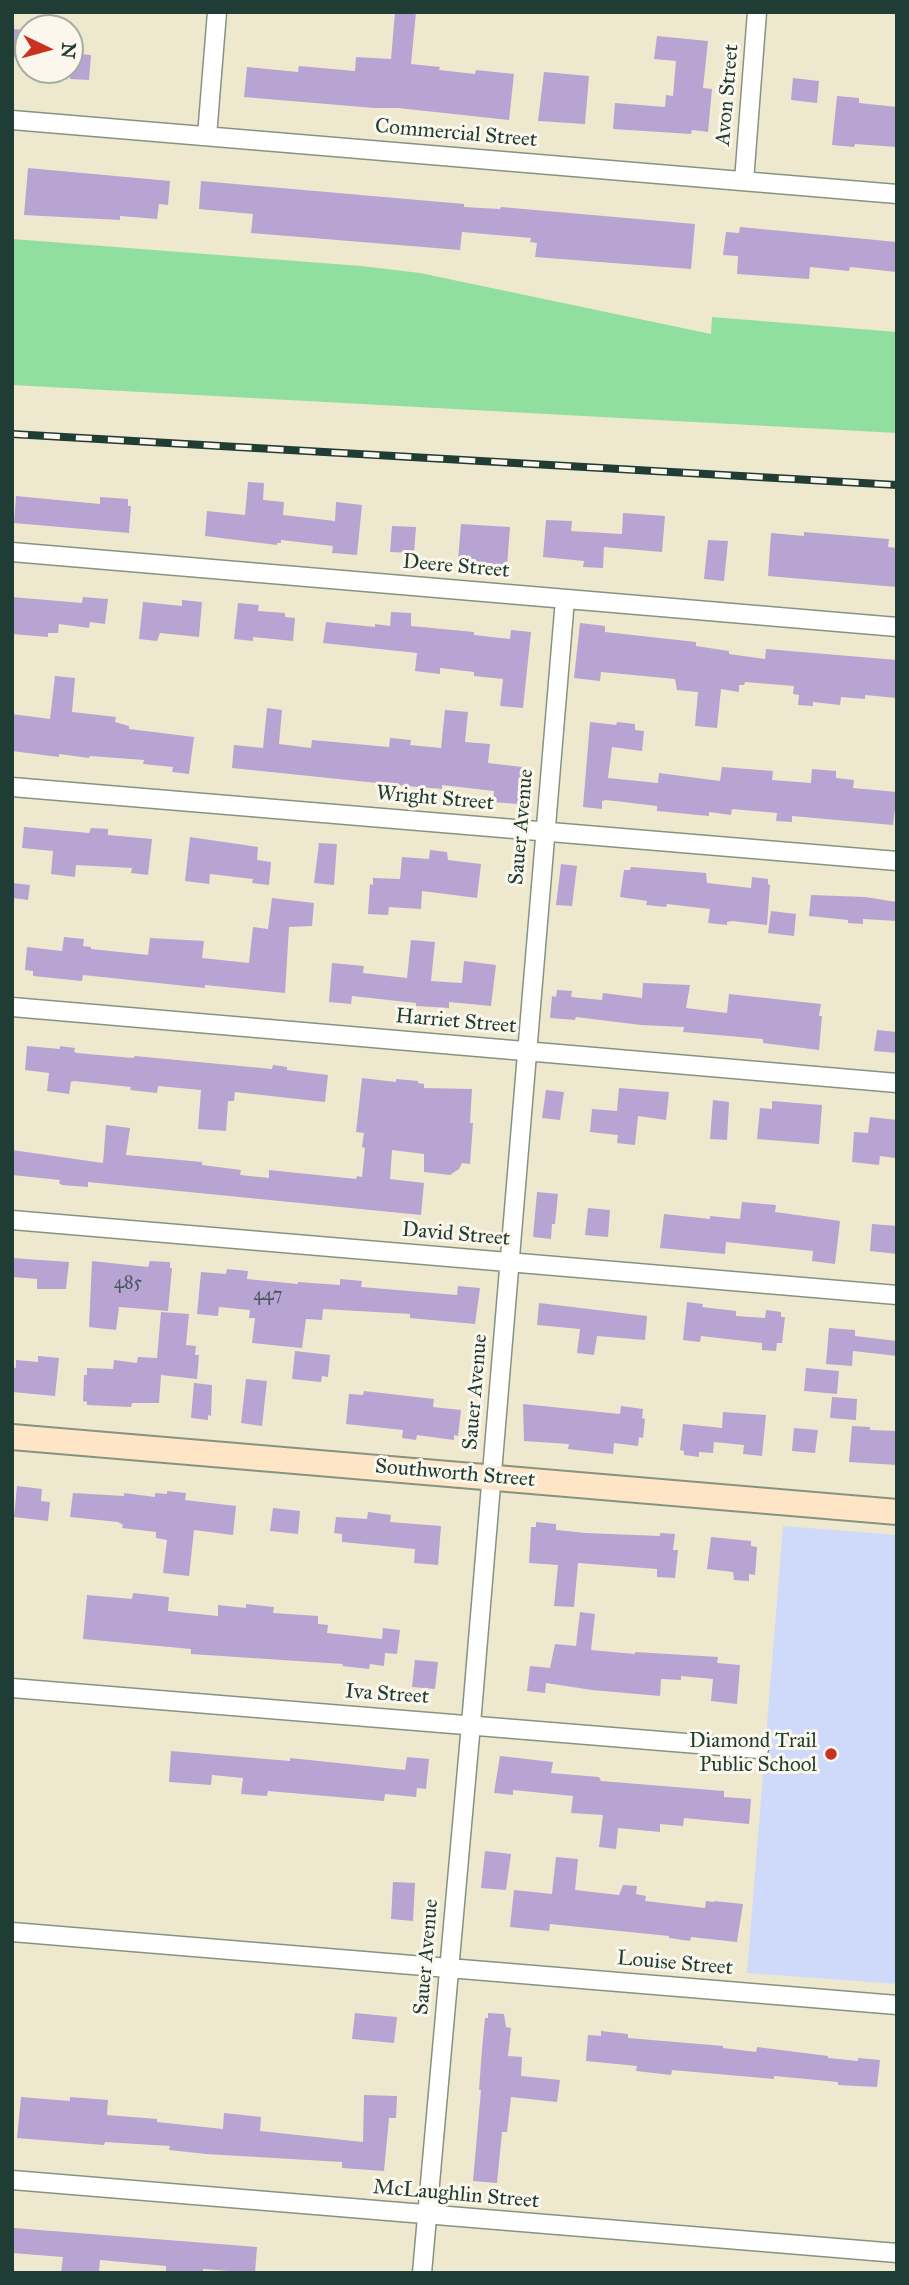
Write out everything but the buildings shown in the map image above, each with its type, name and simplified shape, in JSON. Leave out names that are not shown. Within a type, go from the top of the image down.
[{"type":"main road","name":"Southworth Street","points":[[12,1437],[897,1512]]},
{"type":"street","points":[[208,136],[217,12]]},
{"type":"street","name":"Avon Street","points":[[744,181],[757,12]]},
{"type":"street","name":"Commercial Street","points":[[12,120],[897,194]]},
{"type":"street","name":"Deere Street","points":[[12,552],[897,627]]},
{"type":"street","name":"Sauer Avenue","points":[[422,2273],[565,599]]},
{"type":"street","name":"Wright Street","points":[[12,787],[897,861]]},
{"type":"street","name":"Harriet Street","points":[[12,1007],[897,1083]]},
{"type":"street","name":"David Street","points":[[12,1220],[897,1295]]},
{"type":"street","name":"Iva Street","points":[[12,1688],[759,1749]]},
{"type":"street","name":"Louise Street","points":[[12,1932],[897,2005]]},
{"type":"street","name":"McLaughlin Street","points":[[12,2180],[897,2253]]},
{"type":"shaded area","name":"Diamond Trail Public School","points":[[783,1526],[897,1535],[897,1984],[747,1973]]},
{"type":"green space","points":[[12,239],[420,273],[711,334],[712,317],[897,332],[897,433],[12,385]]},
{"type":"railway","points":[[12,434],[897,485]]},
{"type":"place","name":"Diamond Trail Public School","points":[[831,1754]]}]
